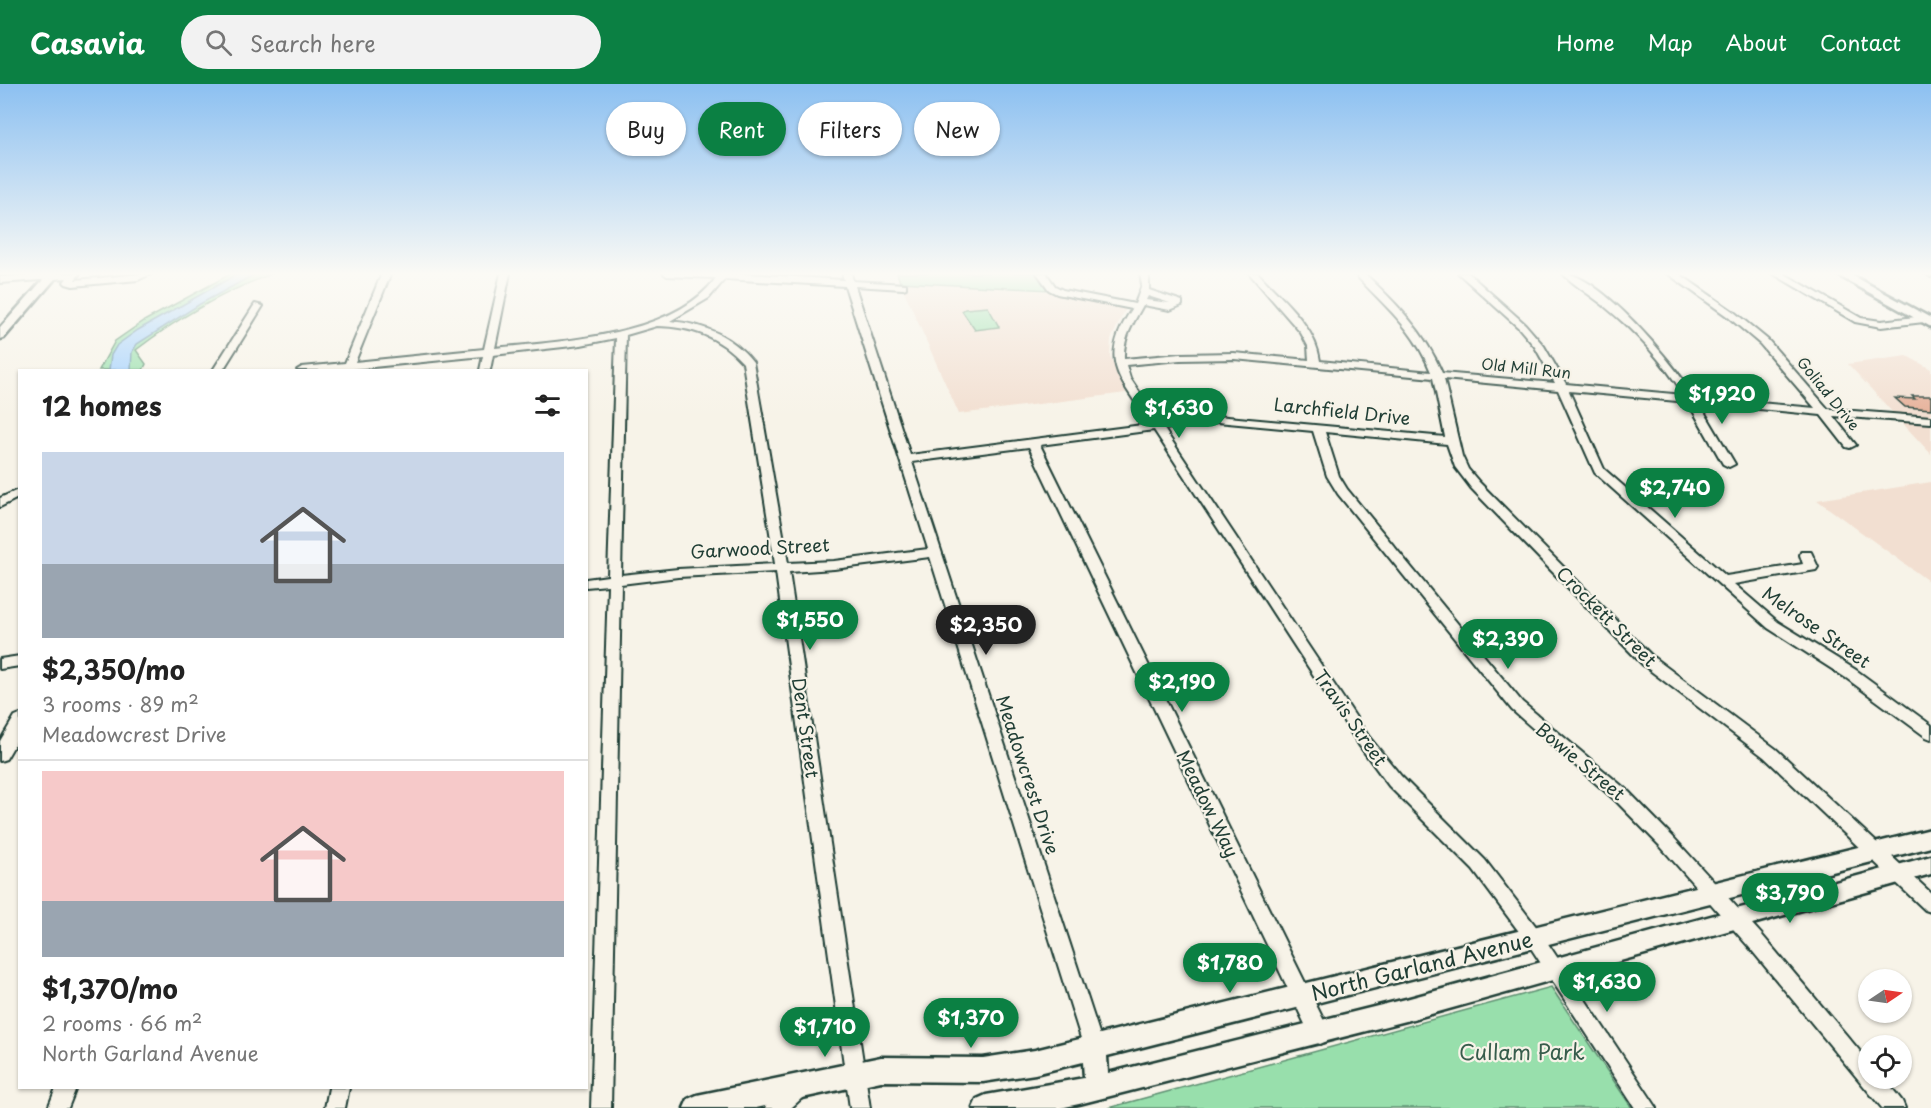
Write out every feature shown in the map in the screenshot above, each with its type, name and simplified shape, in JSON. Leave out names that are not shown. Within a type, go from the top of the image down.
[{"type":"main road","points":[[0,335],[5,324]]},
{"type":"main road","name":"North Garland Avenue","points":[[714,1106],[804,1084],[881,1069],[996,1069],[1035,1062],[1535,939],[1931,838]]},
{"type":"main road","name":"North Garland Avenue","points":[[986,1108],[1025,1103],[1320,1034],[1931,865]]},
{"type":"main road","points":[[1094,1048],[1096,1087]]},
{"type":"street","points":[[219,369],[249,321]]},
{"type":"street","points":[[348,368],[367,321]]},
{"type":"street","points":[[485,369],[496,321]]},
{"type":"street","points":[[325,369],[593,340],[621,334],[659,321]]},
{"type":"street","name":"Meadowcrest Drive","points":[[862,321],[1094,1048]]},
{"type":"street","points":[[1119,363],[1118,345],[1127,321]]},
{"type":"street","points":[[1295,321],[1313,346],[1315,364]]},
{"type":"street","name":"Crockett Street","points":[[1408,321],[1414,328],[1438,375],[1452,441],[1461,467],[1475,485],[1648,661],[1770,753],[1931,904]]},
{"type":"street","name":"Melrose Street","points":[[1516,321],[1541,348],[1599,471],[1773,625],[1851,674],[1931,733]]},
{"type":"street","points":[[1626,321],[1660,354],[1729,464]]},
{"type":"street","name":"Goliad Drive","points":[[1736,321],[1763,342],[1802,383],[1850,445]]},
{"type":"street","points":[[1863,321],[1881,324],[1907,321]]},
{"type":"street","name":"Dent Street","points":[[655,323],[676,323],[713,333],[734,345],[748,362],[782,568],[860,1108]]},
{"type":"street","points":[[601,1108],[621,334]]},
{"type":"street","name":"Old Mill Run","points":[[1119,363],[1208,356],[1931,420]]},
{"type":"street","name":"Travis Street","points":[[1119,363],[1125,378],[1364,741],[1395,781],[1479,865],[1535,939],[1647,1108]]},
{"type":"street","name":"Larchfield Drive","points":[[906,459],[1217,419],[1452,441]]},
{"type":"street","name":"Bowie Street","points":[[1318,428],[1333,476],[1342,491],[1516,706],[1614,788],[1658,832],[1714,894],[1858,1065]]},
{"type":"street","name":"Meadow Way","points":[[1033,443],[1320,1034]]},
{"type":"street","points":[[0,503],[18,493]]},
{"type":"street","name":"Garwood Street","points":[[588,583],[678,573],[834,565],[936,552]]},
{"type":"street","points":[[1723,581],[1811,567],[1806,555]]},
{"type":"street","points":[[0,664],[18,661]]},
{"type":"street","points":[[0,755],[18,724]]},
{"type":"street","points":[[775,1108],[804,1084]]},
{"type":"street","points":[[58,1108],[66,1089]]},
{"type":"street","points":[[335,1108],[339,1089]]},
{"type":"street","name":"Bowie Street","points":[[1879,1089],[1895,1108]]},
{"type":"shaded area","points":[[917,321],[1120,321],[1111,339],[1110,356],[1126,393],[959,414]]},
{"type":"shaded area","points":[[1907,356],[1931,369],[1931,454],[1848,364]]},
{"type":"shaded area","points":[[1931,482],[1931,583],[1817,500]]},
{"type":"green space","points":[[144,321],[178,321],[136,350],[146,364],[144,369],[100,369],[115,341]]},
{"type":"green space","points":[[969,321],[996,321],[999,327],[975,330]]},
{"type":"green space","name":"Cullam Park","points":[[1551,987],[1632,1108],[1108,1108]]},
{"type":"water","points":[[154,321],[174,321],[137,344],[132,352],[131,369],[109,369],[111,355],[117,345]]},
{"type":"building","points":[[1912,396],[1931,396],[1931,409],[1905,407],[1895,398],[1915,399]]}]
